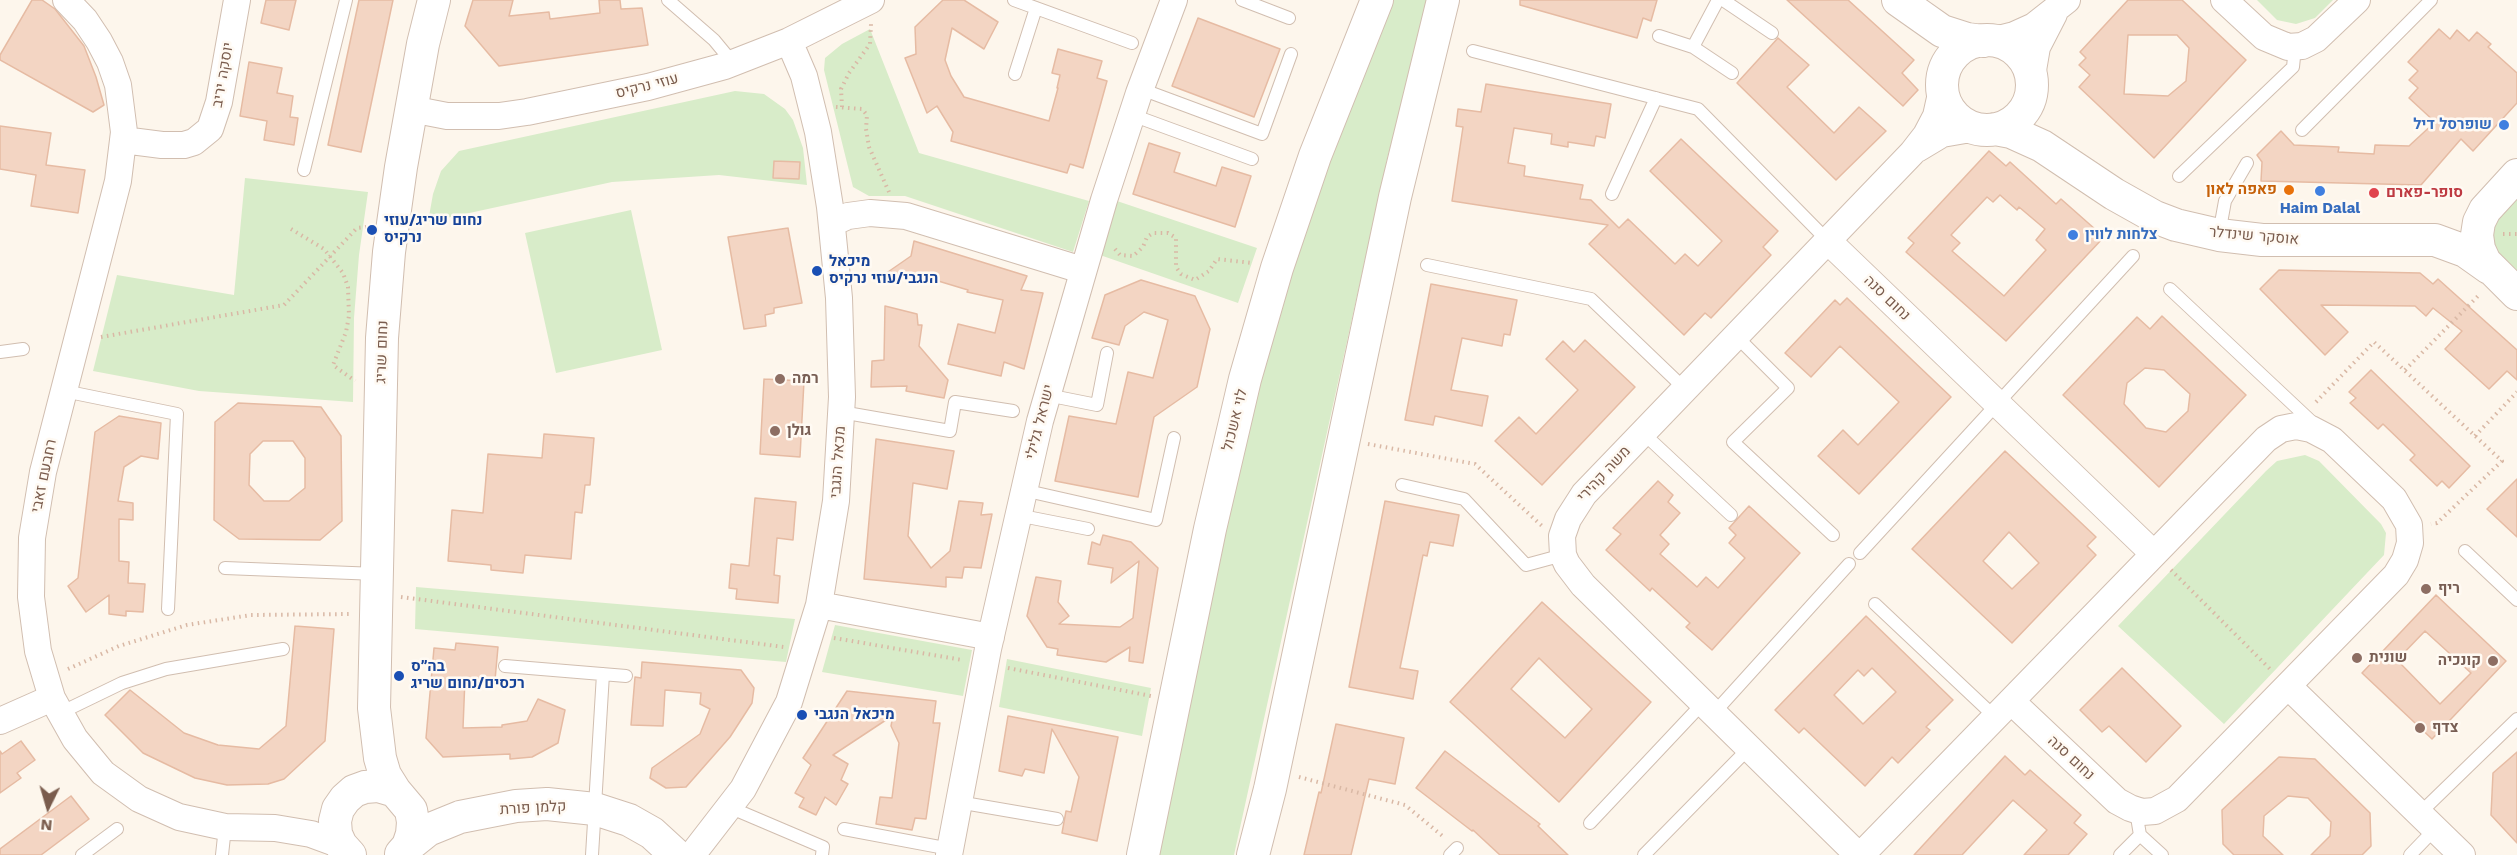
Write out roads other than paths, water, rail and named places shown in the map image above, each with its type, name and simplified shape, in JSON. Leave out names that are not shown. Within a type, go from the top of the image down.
[{"type":"street","name":"רחבעם זאבי","points":[[66,0],[85,20],[111,62],[123,108],[123,140],[118,181],[43,472],[32,538],[31,597],[38,651],[53,697],[75,739],[103,773],[139,799],[179,817],[225,827],[275,828],[325,838],[347,853]]},
{"type":"street","name":"יוסקה יריב","points":[[123,140],[184,145],[203,137],[210,129],[219,102],[237,0]]},
{"type":"street","name":"נחום שריג","points":[[401,853],[414,828],[413,816],[408,804],[385,775],[380,758],[374,708],[383,328],[393,224],[411,109],[434,0]]},
{"type":"street","name":"ישראל גלילי","points":[[949,852],[1017,515],[1047,395],[1082,270],[1141,89],[1174,0]]},
{"type":"street","name":"לוי אשכול","points":[[1143,855],[1226,454],[1245,379],[1277,268],[1315,156],[1377,0]]},
{"type":"street","points":[[1253,855],[1274,770],[1397,189],[1443,0]]},
{"type":"street","points":[[2224,0],[2264,37],[2280,46],[2295,47],[2309,43],[2322,35],[2357,0]]},
{"type":"street","points":[[1942,85],[1945,68],[1963,47],[2014,35],[2034,26],[2062,4]]},
{"type":"street","points":[[1908,7],[1929,34],[1938,53],[1948,108],[1957,119],[1969,126],[1989,130],[2010,123],[2028,103],[2037,47],[2062,4]]},
{"type":"street","points":[[1908,7],[1948,33],[1967,39],[2004,44],[2021,57],[2028,68],[2031,85]]},
{"type":"street","name":"עוזי נרקיס","points":[[411,109],[436,115],[466,117],[527,112],[648,87],[734,63],[871,11]]},
{"type":"street","name":"מכאל הנגבי","points":[[692,855],[743,789],[789,702],[819,605],[836,501],[841,412],[839,298],[832,223],[818,132],[804,76],[789,41]]},
{"type":"street","name":"משה קהירי","points":[[1563,550],[1564,527],[1578,502],[1912,153],[1926,135],[1936,116],[1942,85]]},
{"type":"street","name":"אוסקר שינדלר","points":[[2031,85],[2034,105],[2041,121],[2071,164]]},
{"type":"street","name":"משה קהירי","points":[[1912,153],[1929,140],[1942,134],[1965,130],[1989,130]]},
{"type":"street","name":"אוסקר שינדלר","points":[[1989,130],[2027,138],[2071,164],[2114,194],[2155,217],[2176,225],[2218,235],[2283,241],[2419,238],[2450,244],[2472,255],[2501,279]]},
{"type":"street","points":[[2501,279],[2481,255],[2477,235],[2479,222],[2489,205],[2517,175]]},
{"type":"street","name":"אוסקר שינדלר","points":[[2419,238],[2462,224],[2489,205]]},
{"type":"street","points":[[832,223],[863,214],[899,214],[1082,270]]},
{"type":"street","name":"נחום סנה","points":[[1828,241],[2154,554]]},
{"type":"street","points":[[1563,550],[1574,575],[1583,585],[1860,855],[2274,433],[2296,426],[2325,435],[2394,499],[2409,525],[2408,552],[2396,575],[2177,799],[2161,809],[2149,812],[2138,823]]},
{"type":"street","points":[[819,605],[991,637]]},
{"type":"street","points":[[2288,686],[2462,855]]},
{"type":"street","points":[[0,721],[53,697]]},
{"type":"street","name":"נחום שריג","points":[[347,853],[338,840],[335,828],[336,815],[363,763],[374,708]]},
{"type":"street","name":"נחום סנה","points":[[2003,709],[2116,801],[2138,823]]},
{"type":"street","name":"קלמן פורת","points":[[345,799],[359,788],[384,787],[434,806],[484,811]]},
{"type":"street","name":"רחבעם זאבי","points":[[275,828],[316,818],[345,799]]},
{"type":"street","name":"קלמן פורת","points":[[401,853],[421,834],[436,826],[484,811],[547,804],[595,809],[629,820],[652,833],[676,855]]},
{"type":"lane","points":[[304,170],[345,0]]},
{"type":"lane","points":[[668,0],[714,40],[734,63]]},
{"type":"lane","points":[[1014,0],[1132,43]]},
{"type":"lane","points":[[1242,0],[1289,18]]},
{"type":"lane","points":[[1693,47],[1718,0]]},
{"type":"lane","points":[[1723,0],[1772,33]]},
{"type":"lane","points":[[2302,130],[2431,0]]},
{"type":"lane","points":[[1015,74],[1036,8]]},
{"type":"lane","points":[[1659,36],[1693,47],[1732,74]]},
{"type":"lane","points":[[2179,176],[2293,67],[2295,47]]},
{"type":"lane","points":[[1473,51],[1698,109],[1828,241]]},
{"type":"lane","points":[[1141,89],[1262,134],[1291,54]]},
{"type":"lane","points":[[1612,194],[1656,98]]},
{"type":"lane","points":[[1132,116],[1252,159]]},
{"type":"lane","points":[[2218,235],[2225,201],[2247,163]]},
{"type":"lane","points":[[1860,553],[2133,256]]},
{"type":"lane","points":[[1427,265],[1591,299],[1685,389]]},
{"type":"lane","points":[[2170,290],[2325,435]]},
{"type":"lane","points":[[1736,336],[1788,388],[1733,442],[1833,535]]},
{"type":"lane","points":[[0,352],[23,349]]},
{"type":"lane","points":[[1047,395],[1097,405],[1107,353]]},
{"type":"lane","points":[[64,391],[177,414],[168,609]]},
{"type":"lane","points":[[841,412],[950,431],[955,402],[1013,411]]},
{"type":"lane","points":[[1643,433],[1731,515]]},
{"type":"lane","points":[[1023,490],[1156,519],[1174,438]]},
{"type":"lane","points":[[1402,485],[1464,499],[1526,565],[1563,550]]},
{"type":"lane","points":[[1017,515],[1088,528]]},
{"type":"lane","points":[[2465,551],[2517,600]]},
{"type":"lane","points":[[1590,823],[1708,708],[1849,564]]},
{"type":"lane","points":[[225,568],[376,594]]},
{"type":"lane","points":[[1875,604],[2003,709]]},
{"type":"lane","points":[[53,697],[100,692],[144,675],[212,659],[283,649]]},
{"type":"lane","points":[[505,666],[626,676]]},
{"type":"lane","points":[[592,855],[603,675]]},
{"type":"lane","points":[[2410,855],[2427,822],[2517,719]]},
{"type":"lane","points":[[1644,855],[1749,748]]},
{"type":"lane","points":[[958,802],[1056,819]]},
{"type":"lane","points":[[729,807],[823,847],[822,855]]},
{"type":"lane","points":[[2120,855],[2138,823],[2162,855]]},
{"type":"lane","points":[[222,855],[225,827]]},
{"type":"lane","points":[[82,855],[117,829]]},
{"type":"lane","points":[[844,829],[949,852]]},
{"type":"place","name":"שופרסל דיל","points":[[2504,125]]},
{"type":"place","name":"פאפה לאון","points":[[2289,190]]},
{"type":"place","name":"Haim Dalal","points":[[2320,191]]},
{"type":"place","name":"סופר-פארם","points":[[2374,193]]},
{"type":"place","name":"נחום שריג/עוזי נרקיס","points":[[372,230]]},
{"type":"place","name":"צלחות לווין","points":[[2073,235]]},
{"type":"place","name":"מיכאל הנגבי/עוזי נרקיס","points":[[817,271]]},
{"type":"place","name":"רמה","points":[[780,379]]},
{"type":"place","name":"גולן","points":[[775,431]]},
{"type":"place","name":"ריף","points":[[2426,589]]},
{"type":"place","name":"שונית","points":[[2357,658]]},
{"type":"place","name":"קונכיה","points":[[2493,661]]},
{"type":"place","name":"בה״ס רכסים/נחום שריג","points":[[399,676]]},
{"type":"place","name":"מיכאל הנגבי","points":[[802,715]]},
{"type":"place","name":"צדף","points":[[2420,728]]}]
